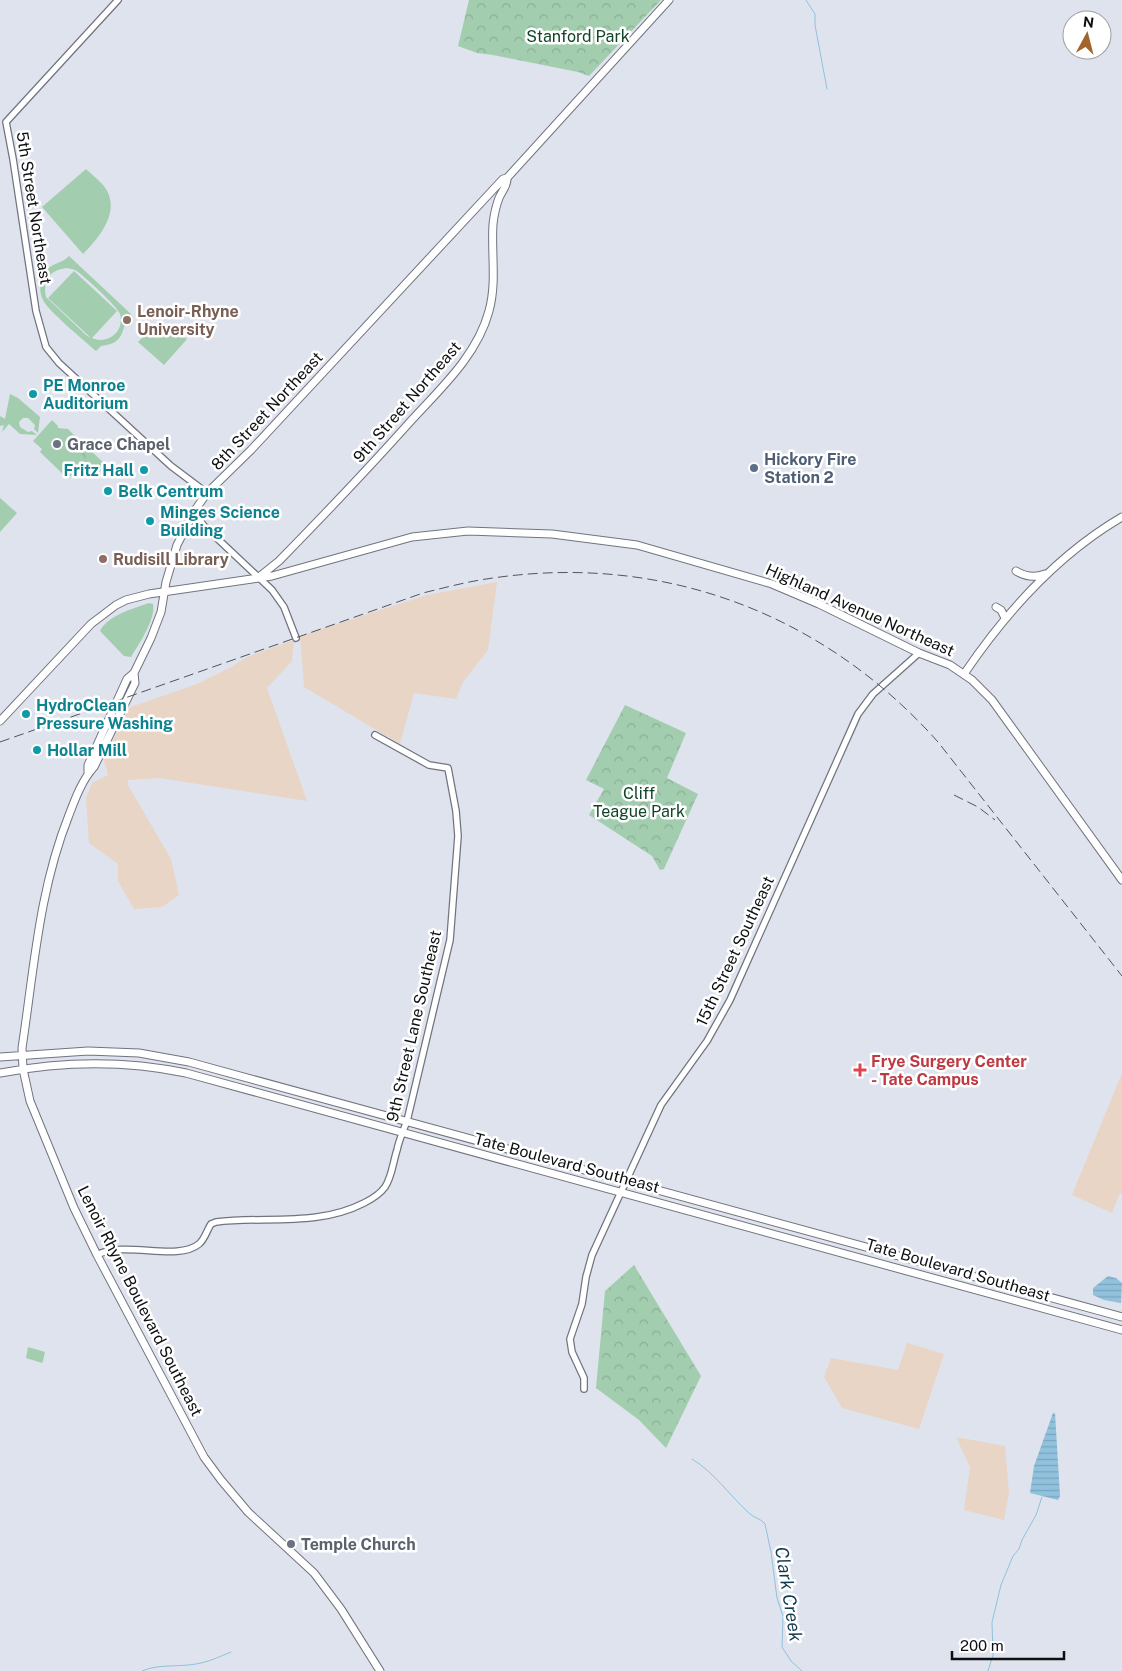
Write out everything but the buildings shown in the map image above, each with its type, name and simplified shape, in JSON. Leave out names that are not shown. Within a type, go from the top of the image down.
[{"type":"main road","name":"8th Street Northeast","points":[[165,591],[180,537],[195,510],[208,494],[503,179],[507,178],[669,0]]},
{"type":"main road","name":"9th Street Northeast","points":[[259,578],[279,561],[389,445],[456,371],[474,346],[485,324],[491,303],[494,277],[494,218],[499,198],[508,182],[507,178]]},
{"type":"main road","points":[[964,674],[1005,618],[1029,591],[1092,536],[1122,517]]},
{"type":"main road","name":"Highland Avenue Northeast","points":[[165,591],[272,576],[394,541],[433,533],[478,531],[573,536],[644,546],[772,584],[819,604],[919,653],[938,660],[964,674],[976,684],[992,700],[1122,880]]},
{"type":"main road","points":[[1016,571],[1022,575],[1035,577],[1050,572]]},
{"type":"main road","name":"Lenoir Rhyne Boulevard Southeast","points":[[88,774],[88,765],[117,700],[127,679],[134,673],[156,626],[165,591]]},
{"type":"main road","points":[[0,721],[91,624],[116,605],[138,596],[165,591]]},
{"type":"main road","points":[[996,607],[1001,610],[1005,618]]},
{"type":"main road","name":"Lenoir Rhyne Boulevard Southeast","points":[[134,673],[135,683],[94,768],[88,774],[64,828],[46,884],[38,928],[22,1056],[30,1101],[72,1202],[97,1255],[197,1444],[212,1468],[230,1491],[259,1523],[314,1573],[341,1609],[380,1671]]},
{"type":"main road","name":"Tate Boulevard Southeast","points":[[0,1057],[88,1051],[139,1053],[165,1057],[407,1121],[1122,1317]]},
{"type":"main road","name":"Tate Boulevard Southeast","points":[[0,1073],[63,1063],[94,1062],[153,1066],[186,1073],[1122,1330]]},
{"type":"street","name":"5th Street Northeast","points":[[118,0],[6,122],[14,159],[36,311],[44,342],[59,363],[171,466],[208,494]]},
{"type":"street","points":[[195,510],[204,526],[278,598],[289,618],[296,638]]},
{"type":"street","name":"15th Street Southeast","points":[[584,1389],[584,1378],[572,1352],[570,1339],[582,1304],[588,1264],[660,1105],[707,1041],[730,1000],[858,714],[877,691],[919,653]]},
{"type":"street","name":"9th Street Lane Southeast","points":[[97,1255],[106,1251],[120,1249],[183,1250],[194,1247],[202,1241],[211,1224],[322,1217],[359,1206],[376,1196],[384,1188],[407,1121],[450,940],[458,836],[448,768],[429,765],[375,735]]},
{"type":"shaded area","points":[[497,582],[488,650],[463,682],[456,699],[414,693],[400,744],[304,687],[300,636],[427,595]]},
{"type":"shaded area","points":[[294,640],[292,661],[267,688],[307,801],[159,778],[128,780],[128,785],[171,859],[179,895],[162,907],[134,909],[118,881],[118,864],[89,843],[86,798],[92,783],[108,775],[104,760],[128,708],[197,684],[247,657]]},
{"type":"shaded area","points":[[1122,1073],[1122,1193],[1119,1195],[1112,1213],[1072,1195]]},
{"type":"shaded area","points":[[907,1343],[944,1354],[919,1429],[842,1408],[824,1377],[831,1358],[898,1370]]},
{"type":"shaded area","points":[[956,1437],[1005,1446],[1009,1493],[1004,1520],[964,1510],[970,1467]]},
{"type":"green space","name":"Stanford Park","points":[[469,0],[661,0],[589,76],[578,72],[477,53],[458,46]]},
{"type":"green space","points":[[86,169],[103,185],[109,194],[111,204],[107,222],[102,231],[83,254],[42,207]]},
{"type":"green space","points":[[69,256],[131,314],[119,338],[115,342],[101,346],[96,351],[46,305],[42,297],[40,283],[42,276],[49,267]],"holes":[[[67,268],[76,270],[118,310],[121,320],[120,326],[114,335],[103,340],[92,338],[117,311],[74,271],[48,298],[91,338],[46,297],[45,285],[49,276],[56,271]]]},
{"type":"green space","points":[[162,327],[175,331],[187,339],[164,365],[138,342],[148,332]]},
{"type":"green space","points":[[10,394],[18,398],[40,417],[38,433],[34,429],[35,425],[28,418],[23,418],[19,422],[20,427],[37,435],[20,434],[9,424],[2,432],[4,425],[0,426],[0,416],[5,419]]},
{"type":"green space","points":[[52,420],[58,428],[68,429],[73,434],[66,441],[82,452],[78,468],[68,479],[40,452],[42,449],[33,441]]},
{"type":"green space","points":[[73,434],[106,465],[95,476],[79,463],[82,452],[69,451],[69,443],[66,441]]},
{"type":"green space","points":[[0,498],[17,513],[0,532]]},
{"type":"green space","points":[[149,603],[153,604],[153,610],[146,631],[131,657],[124,656],[100,631],[108,621],[115,617]]},
{"type":"green space","name":"Cliff Teague Park","points":[[625,705],[686,733],[667,778],[698,794],[664,869],[660,870],[652,856],[589,815],[604,789],[586,780]]},
{"type":"green space","points":[[634,1265],[701,1376],[666,1448],[639,1420],[596,1388],[605,1291]]},
{"type":"green space","points":[[28,1347],[45,1352],[42,1363],[26,1358]]},
{"type":"water","points":[[1108,1276],[1116,1278],[1122,1283],[1121,1303],[1104,1300],[1093,1295],[1093,1288]]},
{"type":"water","points":[[1053,1413],[1055,1413],[1060,1496],[1058,1500],[1030,1493],[1034,1466]]},
{"type":"waterway","points":[[806,0],[815,14],[815,25],[827,89]]},
{"type":"waterway","name":"Clark Creek","points":[[692,1459],[715,1477],[749,1513],[765,1524],[777,1598],[783,1616],[782,1647],[791,1661],[802,1671]]},
{"type":"waterway","points":[[988,1671],[993,1655],[992,1622],[1001,1585],[1013,1556],[1019,1549],[1036,1515],[1042,1497]]},
{"type":"waterway","points":[[142,1671],[156,1667],[201,1663],[231,1652]]},
{"type":"railway","points":[[0,742],[423,593],[458,584],[493,578],[557,573],[619,575],[679,585],[737,603],[792,627],[844,659],[893,697],[938,742],[1122,976]]},
{"type":"railway","points":[[954,795],[978,807],[995,820]]},
{"type":"place","name":"Lenoir-Rhyne University","points":[[127,320]]},
{"type":"place","name":"PE Monroe Auditorium","points":[[33,394]]},
{"type":"place","name":"Grace Chapel","points":[[57,444]]},
{"type":"place","name":"Hickory Fire Station 2","points":[[754,468]]},
{"type":"place","name":"Fritz Hall","points":[[144,470]]},
{"type":"place","name":"Belk Centrum","points":[[108,491]]},
{"type":"place","name":"Minges Science Building","points":[[150,521]]},
{"type":"place","name":"Rudisill Library","points":[[103,559]]},
{"type":"place","name":"HydroClean Pressure Washing","points":[[26,714]]},
{"type":"place","name":"Hollar Mill","points":[[37,750]]},
{"type":"place","name":"Frye Surgery Center - Tate Campus","points":[[860,1070]]},
{"type":"place","name":"Temple Church","points":[[291,1544]]}]
